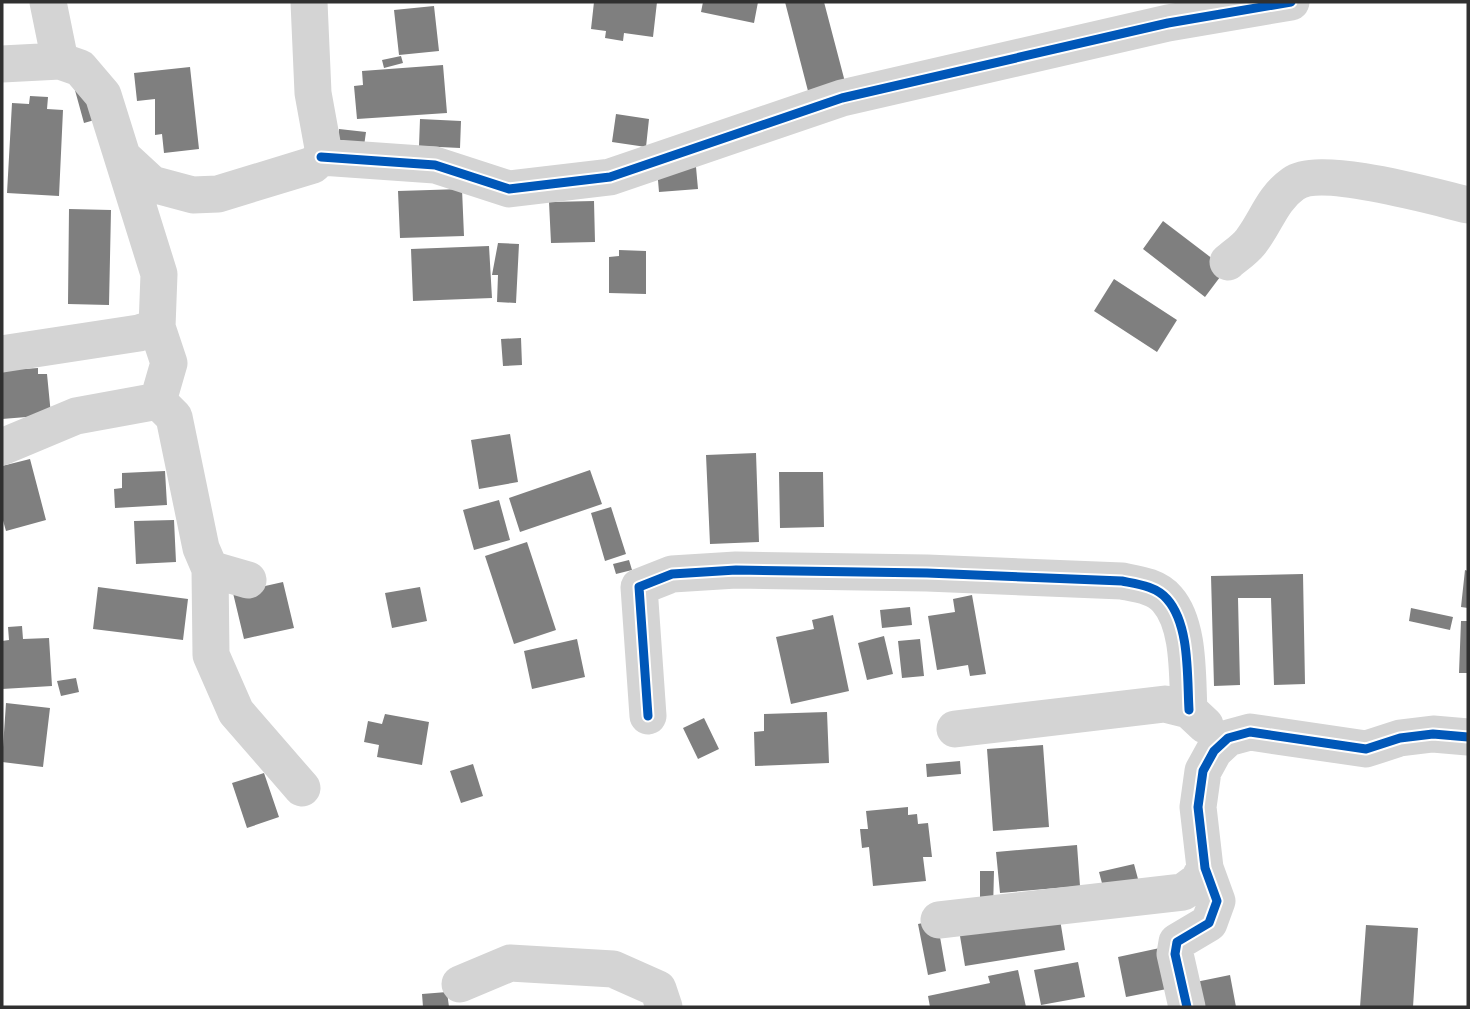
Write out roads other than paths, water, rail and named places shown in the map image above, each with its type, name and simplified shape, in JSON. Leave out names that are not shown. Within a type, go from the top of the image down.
[{"type":"street","points":[[48,2],[60,61]]},
{"type":"street","points":[[126,160],[152,184],[193,195],[218,194],[313,165],[321,157],[323,148],[313,93],[309,2]]},
{"type":"street","points":[[321,157],[435,165],[516,190],[610,177],[842,98],[1168,23],[1291,2]]},
{"type":"street","points":[[2,64],[60,61],[80,68],[103,95],[126,160],[159,274],[156,327],[169,363],[158,401]]},
{"type":"street","points":[[1228,262],[1252,241],[1269,208],[1294,183],[1304,178],[1363,181],[1468,205]]},
{"type":"street","points":[[2,354],[139,333],[156,327]]},
{"type":"street","points":[[2,447],[76,416],[158,401]]},
{"type":"street","points":[[158,401],[174,416],[201,548],[210,569],[211,655],[236,712],[302,788]]},
{"type":"street","points":[[210,569],[248,580]]},
{"type":"street","points":[[648,716],[639,587],[672,574],[736,570],[926,573],[1122,580],[1140,584],[1166,598],[1175,613],[1184,645],[1189,710]]},
{"type":"street","points":[[955,729],[1165,704],[1189,710],[1223,742]]},
{"type":"street","points":[[1187,1007],[1175,954],[1177,942],[1209,923],[1217,901],[1205,868],[1198,807],[1203,771],[1223,742],[1250,732],[1366,750],[1400,738],[1433,734],[1468,737]]},
{"type":"street","points":[[939,920],[1183,892],[1198,881],[1205,868]]},
{"type":"street","points":[[460,984],[510,963],[613,969],[658,989],[664,1007]]}]
